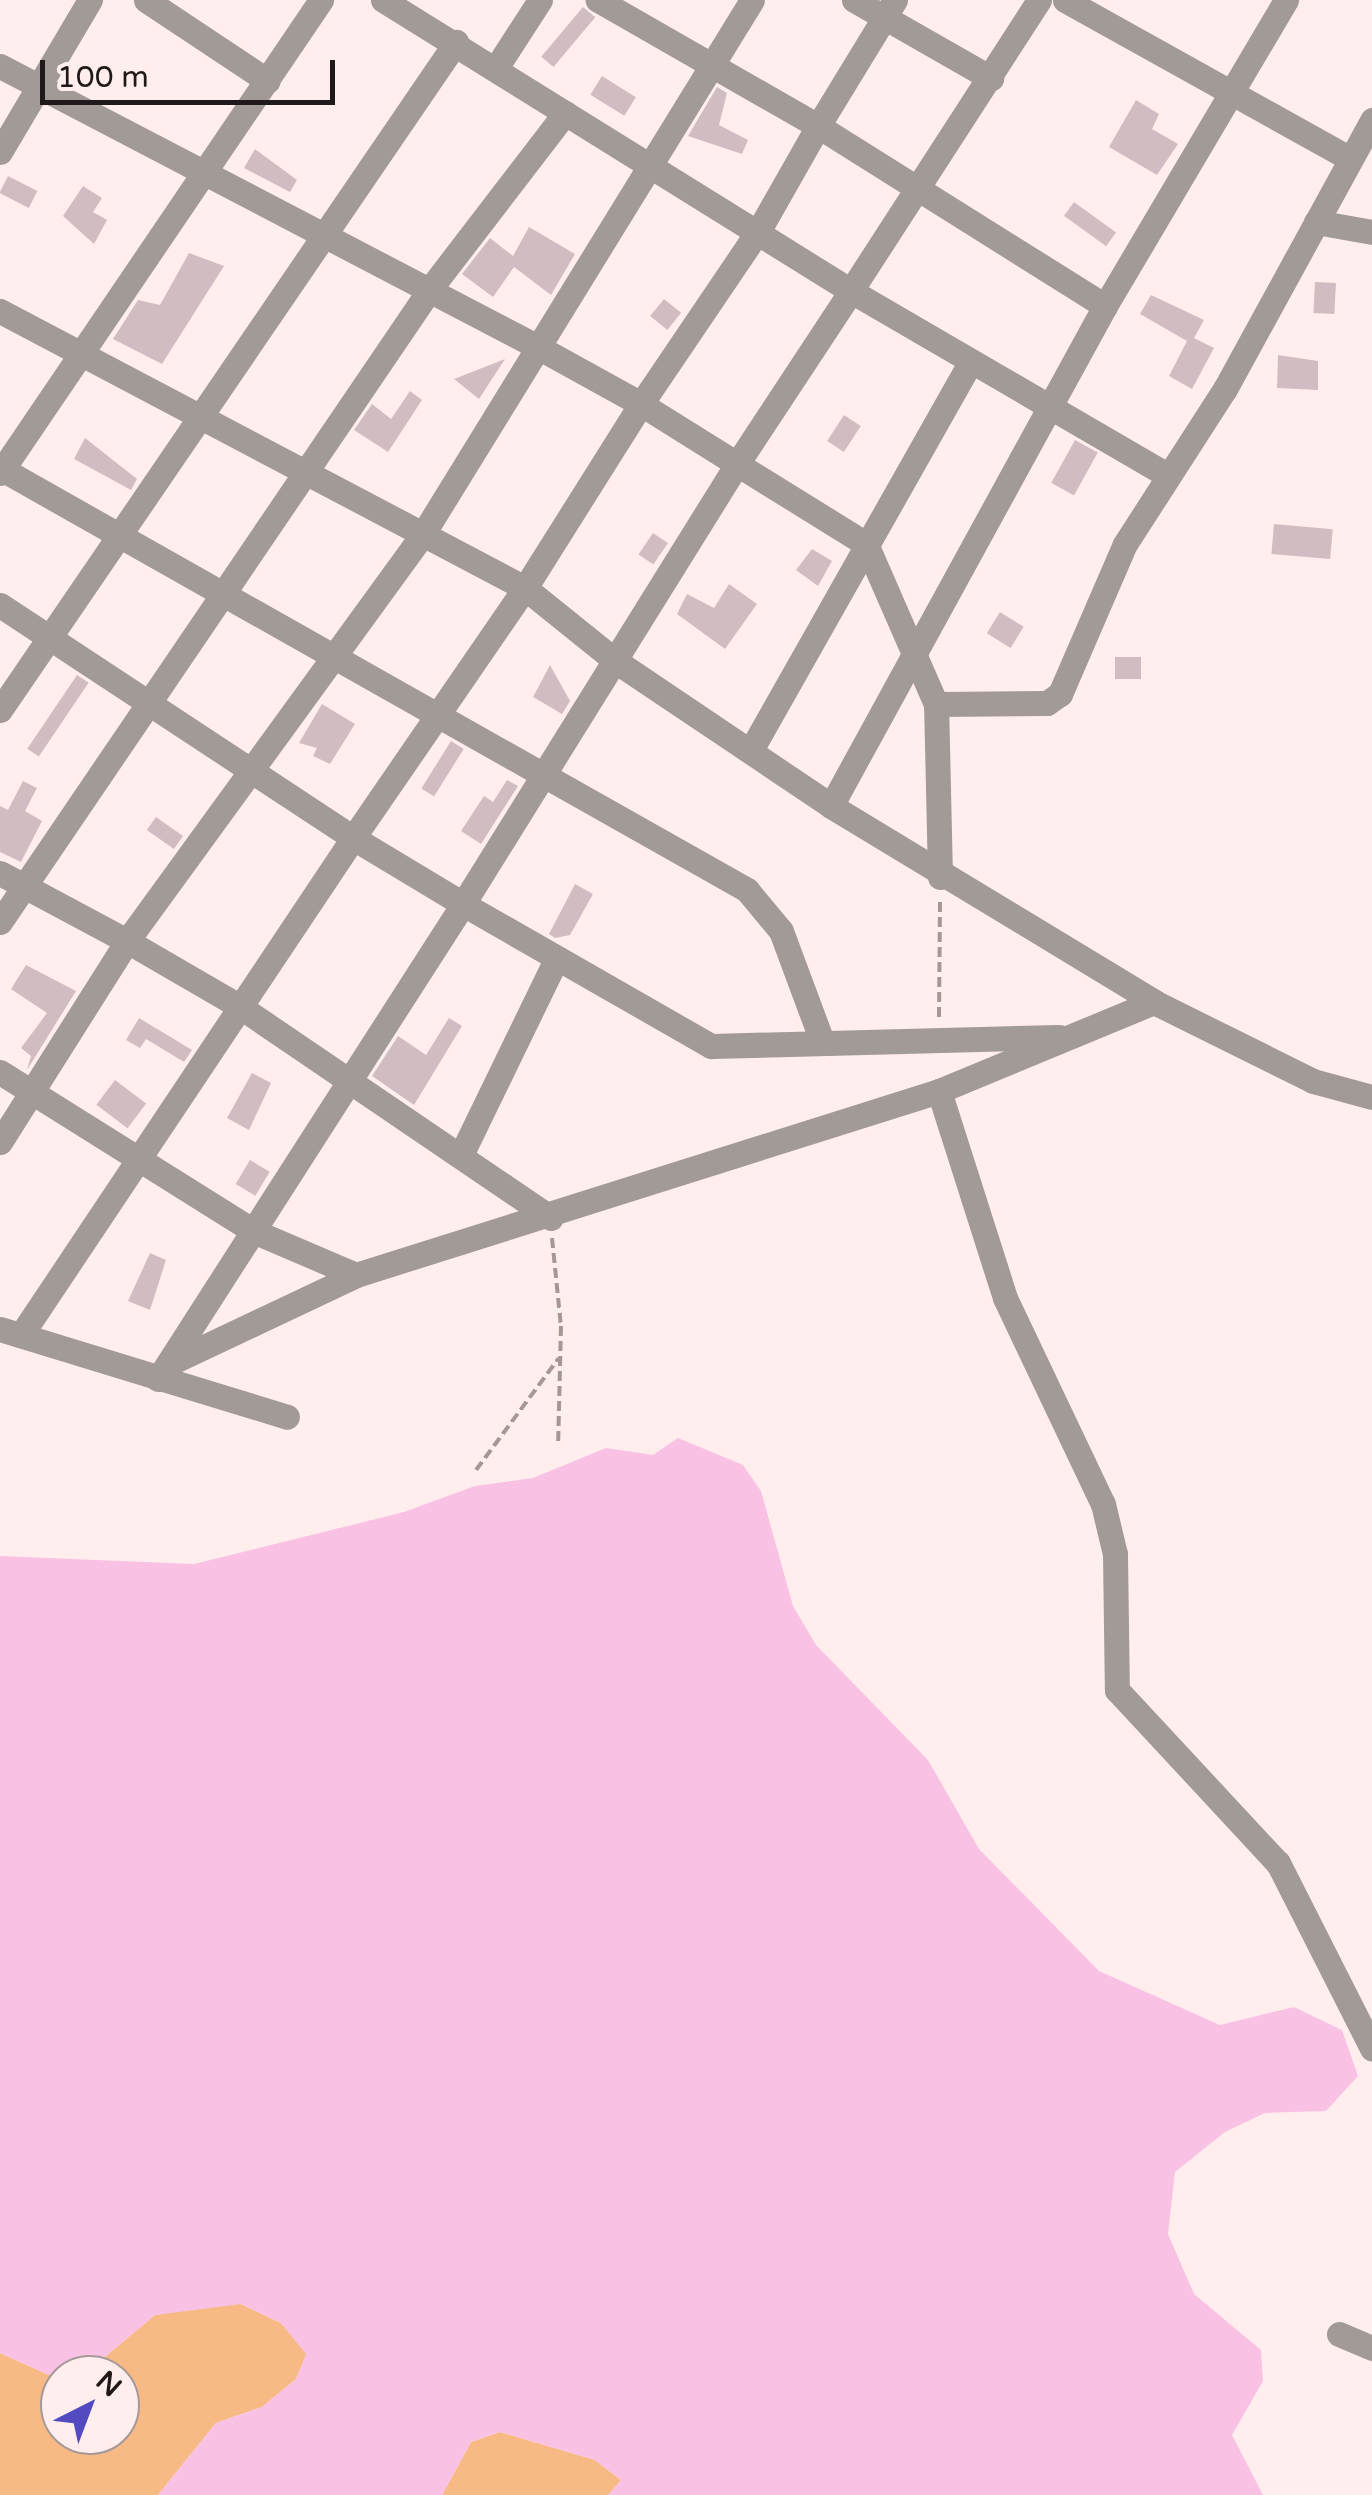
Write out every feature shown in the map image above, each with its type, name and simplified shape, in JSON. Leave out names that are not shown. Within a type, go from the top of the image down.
[{"type":"street","points":[[0,152],[90,0]]},
{"type":"street","points":[[146,0],[268,81]]},
{"type":"street","points":[[321,0],[208,174],[1,470],[224,594],[330,659],[542,771],[748,890],[781,931],[822,1041]]},
{"type":"street","points":[[382,0],[456,42],[650,168],[759,230],[851,292],[1167,475]]},
{"type":"street","points":[[496,68],[540,0]]},
{"type":"street","points":[[598,0],[818,126],[1105,306]]},
{"type":"street","points":[[0,1142],[127,941],[423,534],[752,0]]},
{"type":"street","points":[[854,0],[890,9],[991,78]]},
{"type":"street","points":[[163,1372],[463,904],[542,771],[617,662],[737,464],[920,190],[1040,0]]},
{"type":"street","points":[[1065,0],[1095,6],[1349,158]]},
{"type":"street","points":[[831,806],[1105,306],[1286,0]]},
{"type":"street","points":[[288,1417],[163,1372],[11,1332],[133,1163],[434,712],[525,588],[759,230],[890,9]]},
{"type":"street","points":[[0,710],[114,534],[328,235],[456,42]]},
{"type":"street","points":[[0,66],[328,235],[642,404],[866,544],[918,650],[936,704],[940,877]]},
{"type":"street","points":[[0,922],[152,704],[430,289],[565,113]]},
{"type":"street","points":[[936,704],[1047,703],[1060,694],[1125,544],[1225,388],[1372,120]]},
{"type":"street","points":[[1316,222],[1372,232]]},
{"type":"street","points":[[0,311],[525,588],[617,662],[831,806],[940,877],[1154,1002],[1313,1081],[1372,1097]]},
{"type":"street","points":[[750,750],[970,363]]},
{"type":"street","points":[[0,604],[353,838],[692,1040],[728,1047],[938,1035],[1069,1037]]},
{"type":"street","points":[[0,873],[239,1006],[462,1153],[551,1218]]},
{"type":"street","points":[[462,1153],[556,959]]},
{"type":"street","points":[[163,1372],[356,1275],[551,1218],[939,1091],[1154,1002]]},
{"type":"street","points":[[0,1072],[133,1163],[252,1231],[356,1275]]},
{"type":"street","points":[[939,1091],[1005,1298],[1103,1504],[1117,1590],[1117,1690],[1278,1863],[1372,2048]]},
{"type":"street","points":[[1339,2334],[1372,2348]]},
{"type":"path","points":[[938,1035],[940,877]]},
{"type":"path","points":[[551,1218],[559,1358],[558,1444]]},
{"type":"path","points":[[476,1470],[559,1358]]},
{"type":"shaded area","points":[[678,1438],[743,1465],[761,1491],[793,1606],[816,1645],[928,1760],[979,1849],[1099,1971],[1220,2025],[1294,2007],[1342,2030],[1358,2076],[1326,2111],[1265,2113],[1225,2132],[1175,2172],[1168,2234],[1194,2294],[1261,2350],[1263,2381],[1232,2435],[1263,2495],[608,2495],[621,2480],[595,2460],[500,2432],[471,2442],[442,2495],[158,2495],[216,2423],[262,2407],[296,2379],[306,2354],[281,2323],[241,2304],[155,2315],[107,2355],[40,2355],[40,2371],[0,2353],[0,1556],[194,1564],[404,1512],[475,1486],[533,1478],[606,1448],[653,1455]]},
{"type":"shaded area","points":[[206,2304],[241,2304],[281,2323],[307,2354],[296,2379],[262,2407],[216,2423],[158,2495],[0,2495],[0,2353],[40,2371],[40,2455],[140,2455],[140,2355],[107,2355],[155,2315]]},
{"type":"shaded area","points":[[500,2432],[595,2460],[621,2480],[608,2495],[442,2495],[471,2442]]},
{"type":"building","points":[[583,7],[595,17],[553,67],[541,57]]},
{"type":"building","points":[[602,76],[636,97],[624,116],[590,95]]},
{"type":"building","points":[[717,87],[727,93],[719,125],[748,140],[742,154],[688,136]]},
{"type":"building","points":[[1136,100],[1159,114],[1152,129],[1178,144],[1157,175],[1109,147]]},
{"type":"building","points":[[255,149],[297,180],[290,192],[244,168]]},
{"type":"building","points":[[8,176],[37,191],[29,208],[0,193]]},
{"type":"building","points":[[83,186],[102,198],[93,212],[107,220],[94,244],[63,216]]},
{"type":"building","points":[[1074,202],[1116,233],[1106,246],[1064,216]]},
{"type":"building","points":[[529,227],[575,254],[551,295],[514,267],[493,297],[462,274],[490,238],[513,256]]},
{"type":"building","points":[[189,253],[224,266],[162,364],[113,339],[138,300],[160,305]]},
{"type":"building","points":[[1315,282],[1336,283],[1334,314],[1313,313]]},
{"type":"building","points":[[1151,295],[1204,320],[1194,338],[1214,348],[1192,389],[1169,376],[1187,341],[1140,314]]},
{"type":"building","points":[[664,299],[681,313],[667,330],[650,316]]},
{"type":"building","points":[[1278,355],[1318,361],[1318,390],[1277,388]]},
{"type":"building","points":[[505,359],[479,399],[454,379]]},
{"type":"building","points":[[410,391],[422,400],[388,452],[354,430],[372,404],[391,419]]},
{"type":"building","points":[[844,415],[861,426],[844,452],[827,441]]},
{"type":"building","points":[[85,438],[137,479],[131,490],[74,459]]},
{"type":"building","points":[[1075,440],[1098,453],[1074,495],[1051,483]]},
{"type":"building","points":[[1274,524],[1333,529],[1330,559],[1271,554]]},
{"type":"building","points":[[653,533],[668,543],[653,565],[638,555]]},
{"type":"building","points":[[812,549],[832,561],[818,586],[796,570]]},
{"type":"building","points":[[729,584],[757,604],[725,649],[677,614],[687,594],[714,608]]},
{"type":"building","points":[[1000,612],[1024,627],[1010,648],[987,633]]},
{"type":"building","points":[[1115,657],[1141,657],[1141,679],[1115,679]]},
{"type":"building","points":[[550,665],[570,701],[562,714],[533,697]]},
{"type":"building","points":[[77,675],[89,683],[39,757],[27,749]]},
{"type":"building","points":[[322,704],[355,724],[330,764],[313,756],[317,748],[299,743]]},
{"type":"building","points":[[451,741],[464,749],[434,796],[421,788]]},
{"type":"building","points":[[507,780],[518,786],[481,844],[461,831],[484,796],[493,802]]},
{"type":"building","points":[[23,781],[37,788],[25,811],[42,821],[21,862],[0,852],[0,806],[8,810]]},
{"type":"building","points":[[156,817],[183,836],[174,849],[147,830]]},
{"type":"building","points":[[575,884],[593,894],[570,935],[555,938],[549,934]]},
{"type":"building","points":[[26,965],[76,991],[27,1070],[31,1056],[21,1048],[47,1013],[11,989]]},
{"type":"building","points":[[139,1018],[192,1050],[184,1062],[146,1039],[140,1048],[126,1040]]},
{"type":"building","points":[[449,1018],[462,1026],[414,1105],[372,1076],[398,1036],[426,1055]]},
{"type":"building","points":[[252,1073],[271,1083],[249,1130],[227,1118]]},
{"type":"building","points":[[115,1080],[146,1103],[127,1128],[96,1105]]},
{"type":"building","points":[[250,1160],[270,1172],[255,1196],[236,1184]]},
{"type":"building","points":[[150,1253],[166,1260],[150,1310],[128,1301]]}]
